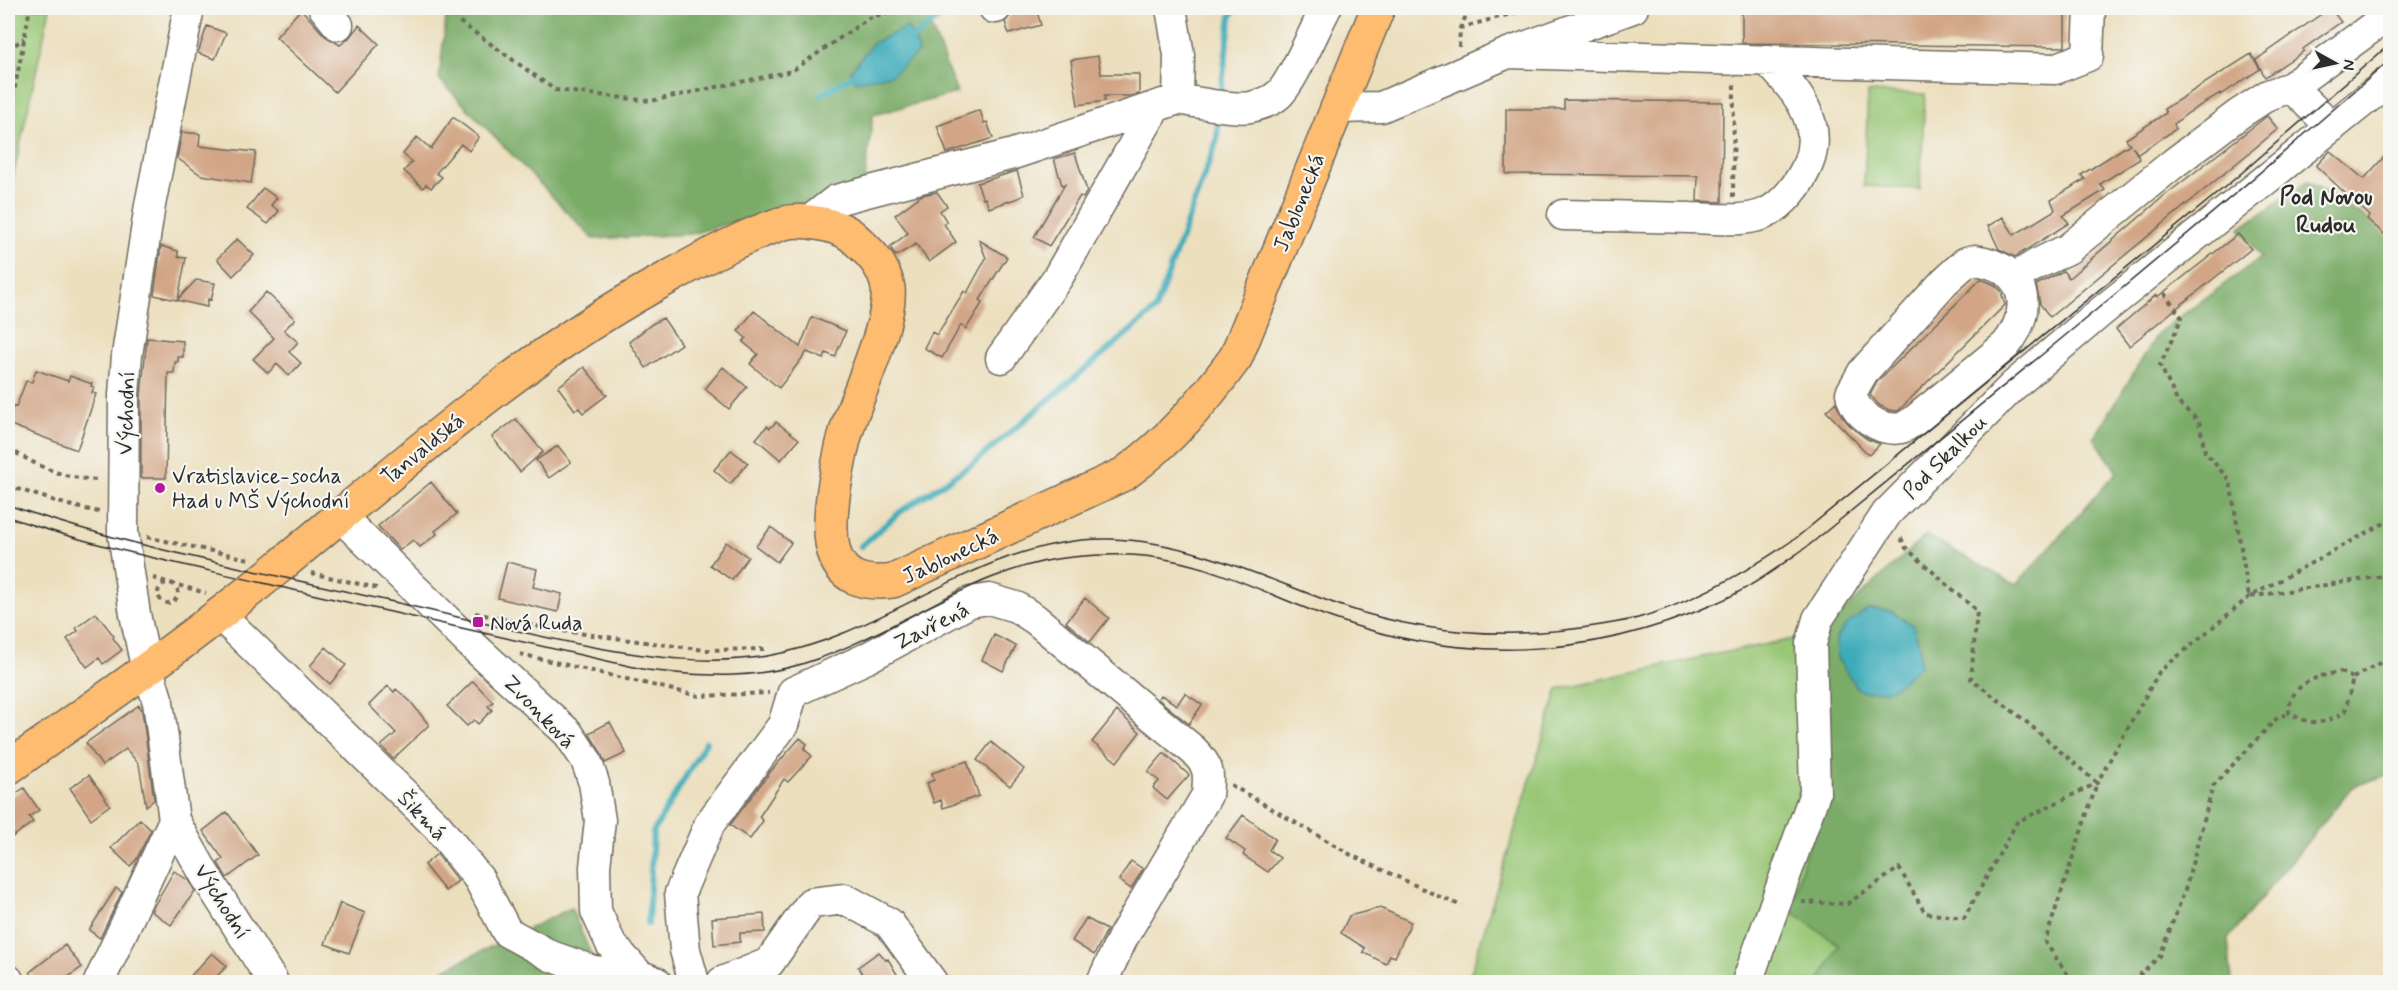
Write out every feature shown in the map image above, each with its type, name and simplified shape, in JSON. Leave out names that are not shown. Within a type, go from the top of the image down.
[{"type":"main road","name":"Jablonecká","points":[[808,222],[846,231],[868,250],[882,268],[888,291],[885,318],[847,428],[837,475],[830,528],[831,545],[840,567],[846,573],[858,580],[872,583],[893,581],[1124,474],[1150,456],[1177,431],[1236,357],[1378,8]]},
{"type":"main road","name":"Tanvaldská","points":[[8,768],[148,669],[216,604],[280,566],[339,515],[552,347],[644,290],[714,253],[783,224],[795,221],[808,222]]},
{"type":"street","name":"Východní","points":[[189,8],[150,205],[127,355],[124,395],[123,525],[135,614],[158,702],[174,820],[205,875],[273,982]]},
{"type":"street","points":[[1001,358],[1058,277],[1167,102],[1179,55],[1171,8]]},
{"type":"street","points":[[808,222],[836,200],[1013,154],[1167,102],[1250,107],[1277,96],[1289,81],[1326,8]]},
{"type":"street","points":[[1336,108],[1381,107],[1508,53],[1633,8]]},
{"type":"street","points":[[1508,53],[2055,69],[2088,56],[2091,8]]},
{"type":"street","points":[[2014,278],[2077,243],[2174,163],[2239,114],[2268,95],[2291,87],[2391,14]]},
{"type":"street","points":[[1563,215],[1732,219],[1763,214],[1776,206],[1791,192],[1802,177],[1812,149],[1813,132],[1803,104],[1790,84],[1767,60]]},
{"type":"street","name":"Pod Skalkou","points":[[1747,982],[1815,794],[1811,644],[1818,619],[1887,513],[2013,386],[2149,273],[2391,80]]},
{"type":"street","points":[[2291,87],[2332,127]]},
{"type":"street","points":[[1975,260],[1989,262],[2014,278],[2022,293],[2023,314],[2016,331],[2006,345],[1914,421],[1901,428],[1874,423],[1852,403],[1851,393],[1863,372],[1945,281],[1966,262],[1975,260]]},
{"type":"street","name":"Zvonková","points":[[339,515],[458,631],[568,733],[586,760],[594,783],[600,820],[595,867],[596,911],[611,944],[648,979]]},
{"type":"street","name":"Zavřená","points":[[794,692],[865,659],[969,603],[989,599],[1016,607],[1035,619],[1193,750],[1206,763],[1209,773]]},
{"type":"street","name":"Šikmá","points":[[216,604],[437,826],[479,879],[507,932],[551,957],[593,971],[648,979]]},
{"type":"street","points":[[694,982],[685,950],[680,893],[710,823],[783,724],[794,692]]},
{"type":"street","points":[[1102,982],[1124,937],[1207,795],[1209,773]]},
{"type":"street","points":[[99,982],[174,820]]},
{"type":"street","points":[[722,982],[770,963],[811,903],[845,899],[889,923],[932,982]]},
{"type":"path","points":[[8,12],[14,8]]},
{"type":"path","points":[[8,124],[30,8]]},
{"type":"path","points":[[448,8],[460,22],[555,90],[651,101],[792,71],[869,18],[903,8]]},
{"type":"path","points":[[1457,75],[1460,28],[1470,8]]},
{"type":"path","points":[[1460,28],[1532,8]]},
{"type":"path","points":[[8,50],[24,37]]},
{"type":"path","points":[[1732,219],[1735,59]]},
{"type":"path","points":[[2149,273],[2182,318],[2160,365],[2178,403],[2199,422],[2205,452],[2230,481],[2249,597]]},
{"type":"path","points":[[8,448],[47,470],[65,476],[81,479],[123,480]]},
{"type":"path","points":[[8,486],[123,525],[383,590]]},
{"type":"path","points":[[1887,513],[1906,548],[1977,611],[1971,679],[2023,719],[2097,783]]},
{"type":"path","points":[[2073,982],[2045,942],[2097,783],[2159,672],[2249,597],[2391,520]]},
{"type":"path","points":[[129,571],[171,583],[216,604]]},
{"type":"path","points":[[2249,597],[2391,575]]},
{"type":"path","points":[[163,583],[171,583],[176,587],[176,598],[170,603],[163,602],[158,596],[158,589],[163,583]]},
{"type":"path","points":[[471,612],[555,630],[705,650],[766,650]]},
{"type":"path","points":[[516,653],[699,696],[794,692]]},
{"type":"path","points":[[2289,713],[2305,722],[2328,722],[2345,712],[2353,678],[2391,657]]},
{"type":"path","points":[[2289,713],[2289,702],[2297,687],[2321,675],[2340,672],[2353,678]]},
{"type":"path","points":[[2132,982],[2160,956],[2187,887],[2213,786],[2276,719],[2289,713]]},
{"type":"path","points":[[1209,773],[1353,856],[1462,906]]},
{"type":"path","points":[[1777,901],[1847,904],[1899,868],[1925,913],[1964,918],[2017,822],[2097,783]]},
{"type":"green space","points":[[8,8],[50,8],[8,200]]},
{"type":"green space","points":[[447,8],[955,8],[930,24],[957,93],[873,115],[864,186],[691,234],[593,239],[439,79]]},
{"type":"green space","points":[[1868,92],[1925,94],[1920,189],[1864,186]]},
{"type":"green space","points":[[2308,181],[2390,234],[2390,774],[2352,787],[2228,939],[2232,982],[1819,982],[1839,945],[1790,910],[1822,798],[1819,634],[1926,535],[2016,585],[2117,472],[2094,438],[2158,333],[2261,257],[2239,229]]},
{"type":"green space","points":[[1819,634],[1839,945],[1819,982],[1782,982],[1765,967],[1758,982],[1468,982],[1558,689]]},
{"type":"green space","points":[[571,908],[603,982],[426,982],[447,968]]},
{"type":"water","points":[[907,27],[915,38],[919,52],[891,75],[856,81],[850,71],[873,43]]},
{"type":"water","points":[[1868,609],[1890,611],[1913,625],[1920,647],[1920,666],[1891,690],[1864,692],[1857,688],[1837,658],[1836,638],[1846,625]]},
{"type":"building","points":[[1036,8],[1041,25],[1009,34],[1005,22],[1012,13]]},
{"type":"building","points":[[1742,8],[2065,8],[2065,47],[1742,43]]},
{"type":"building","points":[[2330,8],[2341,22],[2303,49],[2304,51],[2265,77],[2256,60]]},
{"type":"building","points":[[301,9],[325,36],[340,45],[359,25],[379,44],[335,92],[276,37]]},
{"type":"building","points":[[207,26],[226,33],[215,59],[198,53]]},
{"type":"building","points":[[2251,54],[2260,69],[2221,95],[2220,93],[2188,113],[2174,124],[2176,129],[2138,154],[2132,146],[2140,159],[2100,184],[2105,190],[2063,216],[2069,223],[2015,257],[1999,249],[1988,226],[2003,217],[2014,235],[2055,210],[2051,200],[2085,179],[2081,175],[2130,144],[2126,139],[2166,113],[2164,109]]},
{"type":"building","points":[[1098,56],[1101,74],[1139,74],[1139,94],[1104,96],[1105,101],[1078,105],[1071,60]]},
{"type":"building","points":[[1564,100],[1723,102],[1722,202],[1697,201],[1698,176],[1506,174],[1506,109],[1564,109]]},
{"type":"building","points":[[980,110],[984,123],[987,122],[993,138],[947,153],[937,126]]},
{"type":"building","points":[[2267,116],[2278,129],[2050,317],[2040,304],[2036,285],[2063,271],[2069,278],[2164,196]]},
{"type":"building","points":[[453,117],[479,137],[469,151],[461,144],[436,173],[442,177],[431,188],[426,184],[423,188],[404,171],[412,162],[403,154],[417,137],[431,149]]},
{"type":"building","points":[[182,132],[200,134],[199,146],[256,152],[251,183],[201,175],[177,158]]},
{"type":"building","points":[[2391,149],[2391,240],[2367,219],[2370,216],[2316,166],[2330,151],[2364,179]]},
{"type":"building","points":[[1075,153],[1087,191],[1083,198],[1080,196],[1049,246],[1034,237],[1065,184],[1062,185],[1054,159]]},
{"type":"building","points":[[1017,171],[1024,195],[989,208],[977,183]]},
{"type":"building","points":[[263,188],[277,198],[271,205],[279,211],[268,224],[247,209]]},
{"type":"building","points":[[937,192],[947,206],[940,211],[947,222],[944,224],[956,242],[929,262],[916,244],[896,256],[890,247],[908,233],[895,215],[922,195]]},
{"type":"building","points":[[2238,234],[2251,249],[2129,346],[2116,329],[2156,295],[2157,297]]},
{"type":"building","points":[[237,239],[254,255],[233,276],[217,259]]},
{"type":"building","points":[[979,240],[1007,257],[980,300],[983,302],[966,329],[961,325],[942,358],[924,348],[932,332],[937,335],[964,291],[967,293],[986,258]]},
{"type":"building","points":[[161,246],[178,251],[178,257],[186,258],[178,299],[196,280],[215,283],[207,307],[154,295]]},
{"type":"building","points":[[1981,279],[1995,285],[2001,291],[2005,305],[1898,411],[1879,405],[1870,395],[1877,382]]},
{"type":"building","points":[[266,292],[295,319],[284,330],[298,342],[289,352],[301,363],[289,376],[277,364],[268,373],[253,359],[274,338],[248,312]]},
{"type":"building","points":[[754,311],[800,347],[812,317],[846,331],[835,357],[826,353],[824,359],[807,352],[779,388],[750,364],[758,354],[743,342],[746,338],[738,331]]},
{"type":"building","points":[[663,318],[681,344],[646,368],[629,342]]},
{"type":"building","points":[[147,338],[183,341],[183,357],[178,357],[178,362],[175,362],[174,373],[168,373],[166,478],[141,478],[141,396]]},
{"type":"building","points":[[584,367],[607,395],[583,413],[579,408],[575,410],[558,387]]},
{"type":"building","points":[[723,367],[747,387],[729,409],[705,389]]},
{"type":"building","points":[[36,370],[68,381],[70,376],[92,384],[91,386],[94,387],[92,393],[96,394],[77,450],[8,424],[13,406],[16,407],[26,381],[32,382]]},
{"type":"building","points":[[1836,402],[1842,416],[1851,427],[1867,439],[1880,444],[1869,455],[1826,411]]},
{"type":"building","points":[[516,419],[543,452],[520,472],[492,437]]},
{"type":"building","points":[[776,422],[799,439],[781,460],[756,439],[767,426],[770,428]]},
{"type":"building","points":[[558,446],[571,462],[549,478],[536,460]]},
{"type":"building","points":[[731,450],[748,463],[730,484],[714,470]]},
{"type":"building","points":[[431,482],[457,514],[435,531],[437,534],[420,547],[413,540],[400,550],[378,526]]},
{"type":"building","points":[[771,527],[791,543],[777,562],[756,546]]},
{"type":"building","points":[[726,542],[748,557],[732,580],[710,565]]},
{"type":"building","points":[[507,562],[537,569],[533,587],[562,594],[558,612],[498,598]]},
{"type":"building","points":[[1085,598],[1109,618],[1090,642],[1066,622]]},
{"type":"building","points":[[96,613],[122,650],[103,664],[99,658],[87,667],[67,639],[78,631],[76,628]]},
{"type":"building","points":[[994,635],[1016,646],[1003,671],[982,660]]},
{"type":"building","points":[[326,647],[346,665],[330,684],[310,666]]},
{"type":"building","points":[[473,681],[493,702],[488,706],[492,710],[478,724],[474,720],[467,726],[447,706]]},
{"type":"building","points":[[388,686],[394,692],[396,689],[410,701],[429,725],[393,759],[381,746],[396,733],[369,705]]},
{"type":"building","points":[[1185,693],[1202,705],[1189,724],[1158,699],[1161,695],[1177,705]]},
{"type":"building","points":[[139,705],[142,710],[154,800],[146,806],[139,764],[126,749],[102,766],[86,743]]},
{"type":"building","points":[[1117,711],[1140,732],[1117,762],[1092,742]]},
{"type":"building","points":[[610,722],[626,753],[605,763],[589,733]]},
{"type":"building","points":[[800,738],[807,744],[804,749],[812,756],[788,782],[784,779],[759,817],[763,821],[750,839],[730,825],[770,772]]},
{"type":"building","points":[[991,742],[1024,769],[1010,786],[977,760]]},
{"type":"building","points":[[1164,753],[1189,775],[1167,800],[1153,788],[1159,781],[1148,772]]},
{"type":"building","points":[[967,761],[979,796],[943,808],[941,800],[934,803],[927,783],[934,780],[932,773]]},
{"type":"building","points":[[89,775],[110,805],[91,819],[70,788]]},
{"type":"building","points":[[24,788],[39,810],[29,817],[33,822],[8,840],[8,799]]},
{"type":"building","points":[[227,812],[258,855],[227,878],[218,863],[223,859],[203,831]]},
{"type":"building","points":[[1243,815],[1275,839],[1269,850],[1280,858],[1268,872],[1243,855],[1245,851],[1226,838]]},
{"type":"building","points":[[140,819],[151,830],[136,860],[130,866],[111,848]]},
{"type":"building","points":[[437,854],[458,881],[445,891],[424,865]]},
{"type":"building","points":[[1131,861],[1143,869],[1131,889],[1119,880]]},
{"type":"building","points":[[174,871],[189,881],[195,891],[171,925],[151,911]]},
{"type":"building","points":[[116,888],[122,892],[100,938],[89,930]]},
{"type":"building","points":[[340,903],[365,913],[349,953],[325,944]]},
{"type":"building","points":[[1380,908],[1411,922],[1395,957],[1390,955],[1386,964],[1363,952],[1365,948],[1341,933],[1349,916]]},
{"type":"building","points":[[764,914],[765,932],[740,933],[740,942],[714,945],[712,918]]},
{"type":"building","points":[[1086,918],[1107,930],[1094,955],[1072,941]]},
{"type":"building","points":[[65,945],[82,967],[61,982],[38,982],[30,972]]},
{"type":"building","points":[[879,952],[886,960],[888,959],[898,976],[885,982],[867,982],[858,967]]},
{"type":"building","points":[[212,953],[227,966],[217,976],[219,982],[185,982]]},
{"type":"waterway","points":[[908,42],[951,8]]},
{"type":"waterway","points":[[1220,98],[1231,16],[1236,8]]},
{"type":"waterway","points":[[820,95],[859,72]]},
{"type":"waterway","points":[[861,546],[900,512],[975,462],[1155,310],[1217,140],[1218,120]]},
{"type":"waterway","points":[[648,924],[653,832],[706,742]]},
{"type":"tram line","points":[[8,505],[145,546],[239,568],[572,643],[641,655],[683,659],[746,659],[811,645],[854,629],[978,569],[1020,553],[1064,542],[1110,539],[1141,541],[1200,554],[1342,606],[1374,616],[1438,629],[1470,632],[1535,632],[1568,630],[1624,621],[1659,611],[1700,594],[1740,574],[1796,538],[2237,177],[2390,44]]},
{"type":"tram line","points":[[8,517],[41,528],[175,563],[647,670],[691,674],[754,674],[796,666],[848,647],[943,600],[1007,572],[1040,562],[1097,555],[1146,556],[1191,565],[1231,578],[1332,618],[1380,633],[1428,643],[1476,648],[1524,649],[1572,645],[1620,636],[1667,622],[1727,598],[1763,578],[1808,546],[2174,245],[2390,60]]},
{"type":"place","name":"Vratislavice-socha Had u MŠ Východní","points":[[160,488]]},
{"type":"place","name":"Nová Ruda","points":[[478,622]]},
{"type":"district","name":"Pod Novou Rudou","points":[[2326,210]]}]
